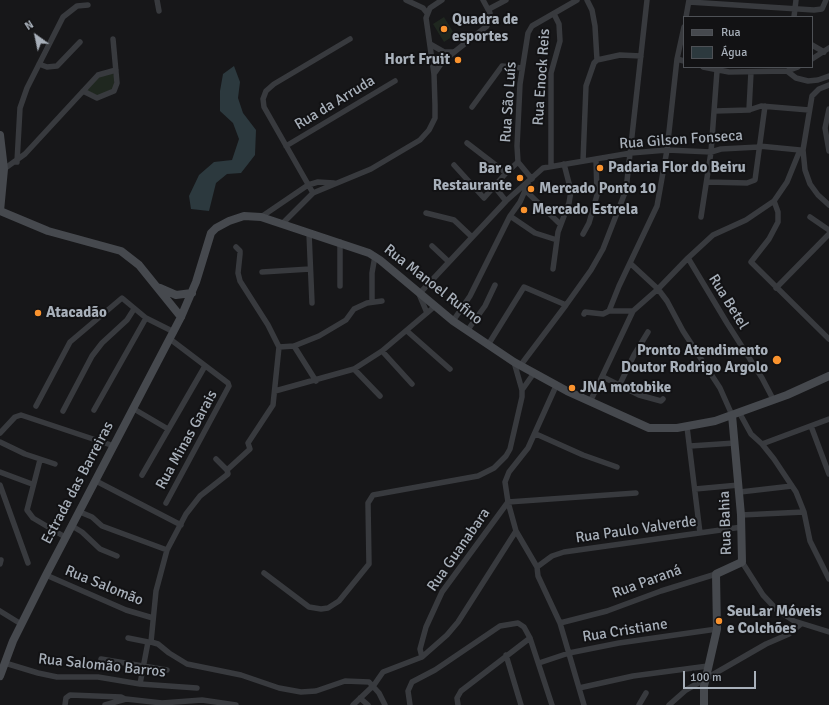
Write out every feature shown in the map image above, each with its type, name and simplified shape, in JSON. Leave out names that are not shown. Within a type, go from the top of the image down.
[{"type":"main road","points":[[0,134],[4,169],[0,211],[48,231],[116,249],[133,260],[159,288],[181,317]]},
{"type":"main road","name":"Rua Manoel Rufino","points":[[186,306],[192,293],[209,239],[216,228],[237,218],[252,216],[261,217],[340,242],[375,256],[434,307],[517,364],[556,386],[649,428],[667,429],[702,424],[773,399],[829,376]]},
{"type":"main road","points":[[159,288],[176,295],[192,293]]},
{"type":"main road","name":"Estrada das Barreiras","points":[[0,676],[22,624],[65,537],[80,512],[134,409],[186,306]]},
{"type":"main road","name":"Rua Bahia","points":[[735,413],[735,444],[742,527],[742,562]]},
{"type":"main road","name":"Rua Paraná","points":[[716,574],[742,562]]},
{"type":"main road","points":[[704,705],[703,694],[717,629],[716,574]]},
{"type":"street","points":[[157,0],[159,11]]},
{"type":"street","points":[[406,0],[423,8],[427,13]]},
{"type":"street","points":[[282,224],[313,193],[371,169],[405,150],[425,135],[434,118],[434,74],[426,24],[427,13],[430,8],[442,0]]},
{"type":"street","points":[[434,74],[439,65],[487,26],[490,18],[489,9],[483,0]]},
{"type":"street","points":[[489,9],[506,0]]},
{"type":"street","name":"Rua São Luís","points":[[530,181],[518,162],[517,146],[522,68],[530,29],[537,23],[576,0]]},
{"type":"street","points":[[587,0],[592,10],[595,26],[597,60]]},
{"type":"street","points":[[264,572],[309,607],[321,610],[334,605],[369,564],[368,503],[369,499],[373,495],[478,476],[501,463],[510,449],[522,390],[517,364],[566,305],[591,270],[608,237],[626,190],[632,153],[647,0]]},
{"type":"street","points":[[794,16],[796,0]]},
{"type":"street","points":[[686,16],[689,1],[795,9],[822,9],[826,0]]},
{"type":"street","points":[[16,162],[20,108],[39,64],[63,17],[78,6],[88,5]]},
{"type":"street","name":"Rua Enock Reis","points":[[551,166],[551,73],[560,41],[559,24],[554,14]]},
{"type":"street","points":[[584,314],[585,312],[603,314],[609,310],[657,206],[667,150],[677,59],[683,33]]},
{"type":"street","points":[[83,91],[97,98],[112,93],[116,89],[114,39]]},
{"type":"street","points":[[313,193],[264,107],[264,95],[274,84],[350,39]]},
{"type":"street","points":[[39,64],[47,67],[57,66],[80,42]]},
{"type":"street","points":[[430,44],[444,52],[454,52]]},
{"type":"street","points":[[813,45],[827,50]]},
{"type":"street","points":[[813,58],[827,50]]},
{"type":"street","points":[[583,161],[586,86],[594,63],[597,60],[624,54],[641,56]]},
{"type":"street","points":[[677,59],[683,61]]},
{"type":"street","points":[[472,107],[502,66],[522,68]]},
{"type":"street","points":[[706,68],[717,71],[751,72],[787,71],[795,68]]},
{"type":"street","points":[[4,169],[16,162],[100,73],[116,70]]},
{"type":"street","points":[[701,217],[708,182],[715,111],[717,71]]},
{"type":"street","points":[[787,71],[802,80],[828,81]]},
{"type":"street","points":[[749,110],[751,72]]},
{"type":"street","name":"Rua da Arruda","points":[[286,146],[395,81]]},
{"type":"street","points":[[590,402],[633,311],[658,289],[713,235],[746,220],[774,201],[787,182],[801,150],[814,93],[828,81]]},
{"type":"street","points":[[715,111],[749,110],[765,106],[809,110]]},
{"type":"street","points":[[708,182],[753,182],[756,177],[765,106]]},
{"type":"street","points":[[829,109],[825,128],[829,151]]},
{"type":"street","points":[[467,143],[506,173]]},
{"type":"street","name":"Rua Gilson Fonseca","points":[[419,294],[506,201],[543,168],[632,153],[667,150],[711,152],[721,149],[759,147],[801,150]]},
{"type":"street","points":[[801,150],[805,170],[810,184],[818,195],[829,205]]},
{"type":"street","points":[[583,234],[589,223],[597,195],[596,160]]},
{"type":"street","points":[[454,165],[483,197],[518,162]]},
{"type":"street","points":[[553,269],[560,224],[569,203],[571,191],[564,164]]},
{"type":"street","points":[[453,321],[470,296],[510,216],[520,202],[530,181]]},
{"type":"street","points":[[261,217],[308,185],[324,182],[337,183]]},
{"type":"street","points":[[494,186],[506,201]]},
{"type":"street","points":[[526,191],[560,224]]},
{"type":"street","points":[[774,201],[778,212],[778,222],[768,239],[751,262],[829,339]]},
{"type":"street","points":[[426,213],[454,220],[472,237]]},
{"type":"street","points":[[510,216],[535,233],[557,240]]},
{"type":"street","points":[[810,217],[829,230]]},
{"type":"street","points":[[309,233],[312,303]]},
{"type":"street","points":[[776,288],[829,234]]},
{"type":"street","points":[[340,242],[340,286]]},
{"type":"street","points":[[432,246],[449,262]]},
{"type":"street","points":[[227,470],[250,449],[248,443],[273,405],[279,347],[268,325],[240,280],[238,273],[240,251],[236,248]]},
{"type":"street","points":[[372,302],[372,273],[375,256]]},
{"type":"street","name":"Rua Betel","points":[[688,258],[722,316],[762,378],[773,399]]},
{"type":"street","points":[[631,264],[658,289],[735,413],[751,434],[762,444],[792,486],[804,512],[810,541],[829,579]]},
{"type":"street","points":[[262,272],[310,269]]},
{"type":"street","points":[[468,331],[495,285]]},
{"type":"street","points":[[488,345],[521,290],[526,288],[566,305]]},
{"type":"street","points":[[419,294],[427,313]]},
{"type":"street","points":[[36,406],[64,349],[77,334],[122,298],[146,318],[172,335],[205,366],[142,475]]},
{"type":"street","points":[[279,347],[294,346],[328,332],[346,320],[354,309],[372,302],[382,301]]},
{"type":"street","points":[[275,391],[316,381],[354,369],[382,351],[434,307]]},
{"type":"street","points":[[63,411],[92,356],[102,343],[127,320],[134,309]]},
{"type":"street","points":[[609,310],[633,311]]},
{"type":"street","points":[[94,410],[146,318]]},
{"type":"street","points":[[407,331],[450,369]]},
{"type":"street","points":[[619,386],[634,355],[648,332]]},
{"type":"street","points":[[294,346],[316,381]]},
{"type":"street","points":[[382,351],[412,384]]},
{"type":"street","name":"Rua Minas Garais","points":[[166,503],[229,390],[228,383],[205,366]]},
{"type":"street","points":[[354,369],[380,396]]},
{"type":"street","points":[[522,390],[534,373]]},
{"type":"street","points":[[602,377],[639,396],[661,402],[663,399]]},
{"type":"street","points":[[556,386],[536,434],[522,457],[506,477],[505,486],[516,531],[537,567],[538,576],[560,623],[584,705]]},
{"type":"street","points":[[134,409],[168,429]]},
{"type":"street","points":[[0,432],[15,417],[21,415],[114,446]]},
{"type":"street","points":[[762,444],[829,419]]},
{"type":"street","points":[[811,426],[829,474]]},
{"type":"street","points":[[688,427],[700,533]]},
{"type":"street","points":[[536,434],[577,452],[617,467]]},
{"type":"street","points":[[0,442],[40,460],[55,464]]},
{"type":"street","points":[[690,446],[735,444]]},
{"type":"street","points":[[140,684],[149,642],[157,583],[167,550],[186,514],[200,496],[228,475],[227,470],[216,459]]},
{"type":"street","points":[[40,460],[27,506],[30,515],[65,537]]},
{"type":"street","points":[[0,472],[32,484]]},
{"type":"street","points":[[96,481],[181,525]]},
{"type":"street","points":[[0,486],[28,563]]},
{"type":"street","points":[[695,489],[739,489],[792,486]]},
{"type":"street","points":[[508,502],[636,493]]},
{"type":"street","name":"Rua Guanabara","points":[[422,657],[420,649],[426,627],[442,592],[508,502]]},
{"type":"street","points":[[80,512],[92,517],[102,526],[167,550]]},
{"type":"street","points":[[741,515],[804,512]]},
{"type":"street","points":[[72,526],[82,532],[100,549],[117,556]]},
{"type":"street","name":"Rua Paulo Valverde","points":[[537,567],[552,556],[564,552],[742,527]]},
{"type":"street","points":[[353,705],[388,669],[422,657],[441,642],[458,622],[516,531]]},
{"type":"street","name":"Rua Bahia","points":[[742,562],[770,603],[785,616],[801,624],[829,632]]},
{"type":"street","name":"Rua Paraná","points":[[560,623],[607,611],[661,591],[716,574]]},
{"type":"street","name":"Rua Salomão","points":[[46,575],[126,610],[153,618]]},
{"type":"street","points":[[0,611],[22,624]]},
{"type":"street","points":[[409,704],[408,692],[412,682],[435,670],[500,626],[518,623],[524,627],[530,638],[552,705]]},
{"type":"street","points":[[669,705],[686,690],[707,677],[789,634],[801,624]]},
{"type":"street","name":"Rua Cristiane","points":[[539,662],[569,653],[619,643],[717,629]]},
{"type":"street","points":[[128,638],[158,644],[187,664],[241,675],[278,688],[301,692],[316,691],[345,680],[369,682],[374,685],[385,705]]},
{"type":"street","points":[[458,705],[457,698],[461,691],[530,638]]},
{"type":"street","points":[[506,655],[521,705]]},
{"type":"street","points":[[101,659],[167,670]]},
{"type":"street","name":"Rua Salomão Barros","points":[[5,663],[48,675],[98,677],[140,684],[197,688]]},
{"type":"street","points":[[579,688],[633,676],[708,666]]},
{"type":"street","points":[[640,705],[646,692]]},
{"type":"street","points":[[65,705],[66,698],[70,695],[121,697],[126,699],[173,704],[202,700],[236,705]]},
{"type":"street","points":[[360,698],[368,705]]},
{"type":"street","points":[[105,705],[126,699]]},
{"type":"shaded area","name":"Quadra de esportes","points":[[444,17],[455,35],[444,42],[433,24]]},
{"type":"shaded area","points":[[112,73],[114,75],[115,85],[113,89],[98,96],[86,90],[99,76]]},
{"type":"water","points":[[234,66],[240,82],[238,98],[243,113],[256,130],[255,155],[241,173],[227,174],[216,183],[209,211],[191,209],[189,196],[199,175],[214,162],[232,160],[239,139],[233,123],[220,111],[220,91],[223,74]]},
{"type":"place","name":"Quadra de esportes","points":[[444,29]]},
{"type":"place","name":"Hort Fruit","points":[[458,60]]},
{"type":"place","name":"Padaria Flor do Beiru","points":[[600,168]]},
{"type":"place","name":"Bar e Restaurante","points":[[520,178]]},
{"type":"place","name":"Mercado Ponto 10","points":[[531,189]]},
{"type":"place","name":"Mercado Estrela","points":[[524,210]]},
{"type":"place","name":"Atacadão","points":[[38,313]]},
{"type":"place","name":"Pronto Atendimento Doutor Rodrigo Argolo","points":[[777,360]]},
{"type":"place","name":"JNA motobike","points":[[572,388]]},
{"type":"place","name":"SeuLar Móveis e Colchões","points":[[719,621]]}]
